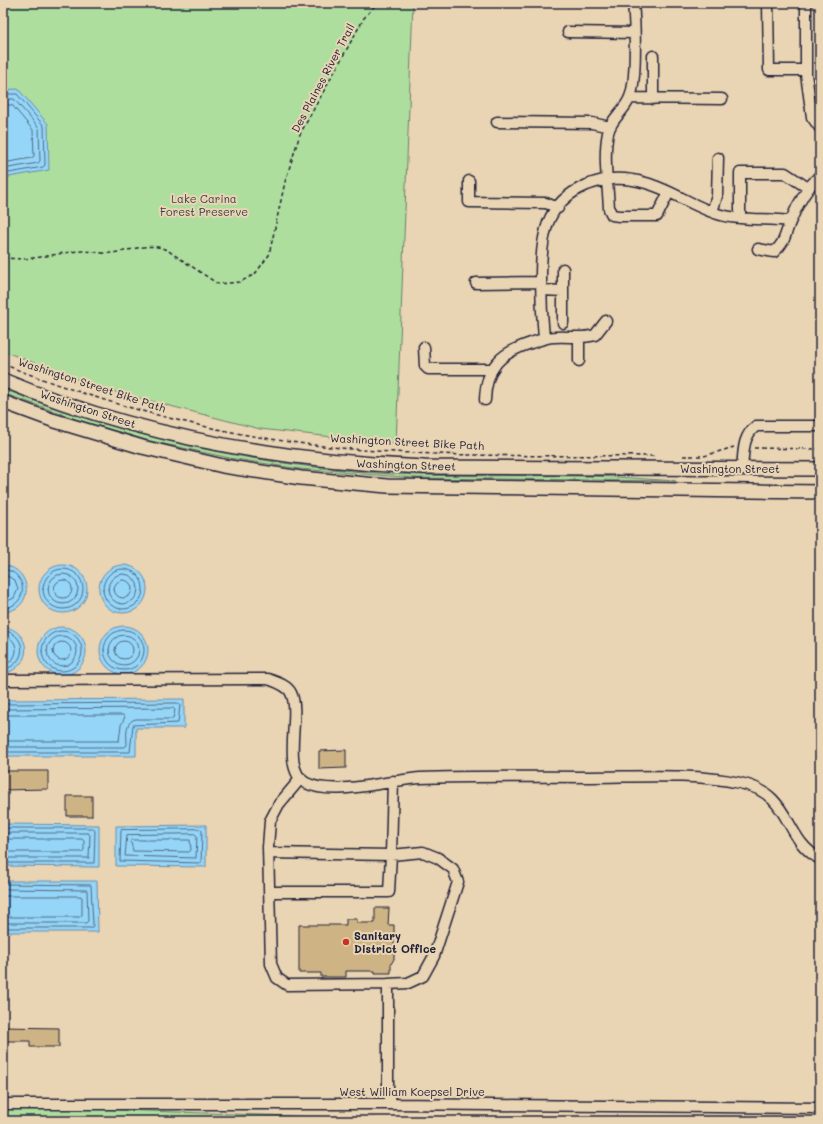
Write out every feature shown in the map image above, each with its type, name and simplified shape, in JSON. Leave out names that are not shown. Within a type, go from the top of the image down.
[{"type":"main road","name":"Washington Street","points":[[3,380],[55,400],[149,428],[234,447],[302,457],[384,465],[424,466],[820,469]]},
{"type":"main road","name":"Washington Street","points":[[3,402],[60,423],[142,447],[223,466],[301,478],[386,486],[820,492]]},
{"type":"street","points":[[634,3],[633,85],[630,98],[610,127],[606,143],[609,209],[612,215],[657,216],[669,192]]},
{"type":"street","points":[[768,3],[769,70],[806,70]]},
{"type":"street","points":[[806,3],[806,70],[812,117],[820,128]]},
{"type":"street","points":[[568,32],[634,33]]},
{"type":"street","points":[[653,56],[653,99]]},
{"type":"street","points":[[630,98],[722,99]]},
{"type":"street","points":[[497,122],[592,123],[610,127]]},
{"type":"street","points":[[712,212],[717,196],[718,158]]},
{"type":"street","points":[[740,218],[740,173],[785,173],[808,188]]},
{"type":"street","points":[[758,249],[774,252],[782,245],[790,221],[808,188],[820,175]]},
{"type":"street","points":[[544,338],[542,286],[543,238],[549,219],[566,198],[578,189],[608,178],[646,183],[712,212],[740,218],[790,221]]},
{"type":"street","points":[[469,181],[469,202],[546,202],[558,208]]},
{"type":"street","points":[[563,270],[564,323]]},
{"type":"street","points":[[476,283],[542,286],[563,291]]},
{"type":"street","points":[[485,400],[485,383],[491,369],[498,360],[509,353],[544,338],[595,336],[606,321]]},
{"type":"street","points":[[579,337],[579,361]]},
{"type":"street","points":[[424,346],[425,366],[428,369],[491,369]]},
{"type":"street","points":[[742,468],[745,438],[749,431],[756,426],[820,426]]},
{"type":"street","points":[[3,680],[268,679],[282,684],[291,693],[294,708],[294,756],[297,774],[306,783],[328,788],[356,787],[419,778],[667,776],[741,783],[767,793],[783,810],[793,830],[810,854],[820,859]]},
{"type":"street","points":[[268,853],[391,855],[423,852],[438,858],[453,869],[458,882],[434,956],[423,976],[408,983],[388,984],[288,985],[277,978],[271,964],[268,853],[270,821],[279,804],[301,778]]},
{"type":"street","points":[[270,892],[389,892],[392,781]]},
{"type":"street","points":[[388,984],[388,1092],[392,1104]]},
{"type":"street","name":"West William Koepsel Drive","points":[[3,1104],[392,1104],[820,1108]]},
{"type":"path","name":"Des Plaines River Trail","points":[[3,257],[26,259],[82,251],[110,254],[150,245],[160,246],[167,250],[218,284],[240,282],[255,274],[269,255],[285,182],[300,134],[364,18],[377,3]]},
{"type":"path","name":"Washington Street Bike Path","points":[[3,364],[104,399],[191,424],[280,441],[341,448],[415,453],[658,456]]},
{"type":"path","points":[[682,456],[704,456],[733,447],[820,449]]},
{"type":"green space","name":"Lake Carina Forest Preserve","points":[[3,3],[413,3],[396,444],[260,429],[100,388],[3,351]]},
{"type":"green space","points":[[3,389],[97,422],[145,435],[242,457],[292,464],[391,474],[592,476],[676,481],[414,478],[300,469],[230,458],[146,440],[76,419],[3,393]]},
{"type":"green space","points":[[3,1106],[376,1119],[376,1121],[3,1121]]},
{"type":"water","points":[[18,89],[48,124],[49,170],[3,178],[3,90]]},
{"type":"water","points":[[3,565],[13,568],[20,574],[25,581],[26,590],[25,598],[20,605],[13,610],[3,612]]},
{"type":"water","points":[[58,565],[68,565],[80,572],[87,584],[87,594],[80,606],[68,613],[58,613],[50,609],[43,602],[39,594],[39,584],[43,576],[50,569]]},
{"type":"water","points":[[123,565],[132,567],[140,572],[145,580],[147,589],[145,598],[140,606],[132,611],[123,613],[114,611],[106,606],[101,598],[99,589],[101,580],[106,572],[114,567]]},
{"type":"water","points":[[3,626],[13,629],[20,635],[26,649],[20,664],[14,670],[4,674]]},
{"type":"water","points":[[124,626],[133,628],[141,633],[146,641],[148,650],[146,659],[141,667],[133,672],[124,674],[115,672],[107,667],[102,659],[100,650],[102,641],[107,633],[115,628]]},
{"type":"water","points":[[62,627],[71,629],[79,634],[84,642],[86,651],[84,660],[79,668],[71,673],[62,675],[53,673],[45,668],[40,660],[38,651],[40,642],[45,634],[53,629]]},
{"type":"water","points":[[184,699],[184,728],[136,728],[136,756],[3,756],[3,700]]},
{"type":"water","points":[[3,824],[99,825],[99,867],[3,866]]},
{"type":"water","points":[[206,825],[206,867],[116,866],[116,826]]},
{"type":"water","points":[[3,881],[97,881],[98,932],[3,932]]},
{"type":"building","points":[[346,750],[346,768],[319,769],[319,751]]},
{"type":"building","points":[[3,771],[48,771],[48,789],[3,790]]},
{"type":"building","points":[[67,796],[92,796],[92,816],[67,816]]},
{"type":"building","name":"Sanitary District Office","points":[[375,908],[389,908],[388,925],[394,925],[394,959],[391,964],[391,973],[375,973],[375,971],[346,971],[346,977],[321,977],[321,973],[299,973],[299,925],[346,925],[346,919],[357,919],[357,923],[375,923]]},
{"type":"building","points":[[3,1027],[59,1028],[59,1047],[30,1047],[30,1041],[3,1041]]},
{"type":"place","name":"Sanitary District Office","points":[[346,942]]}]
